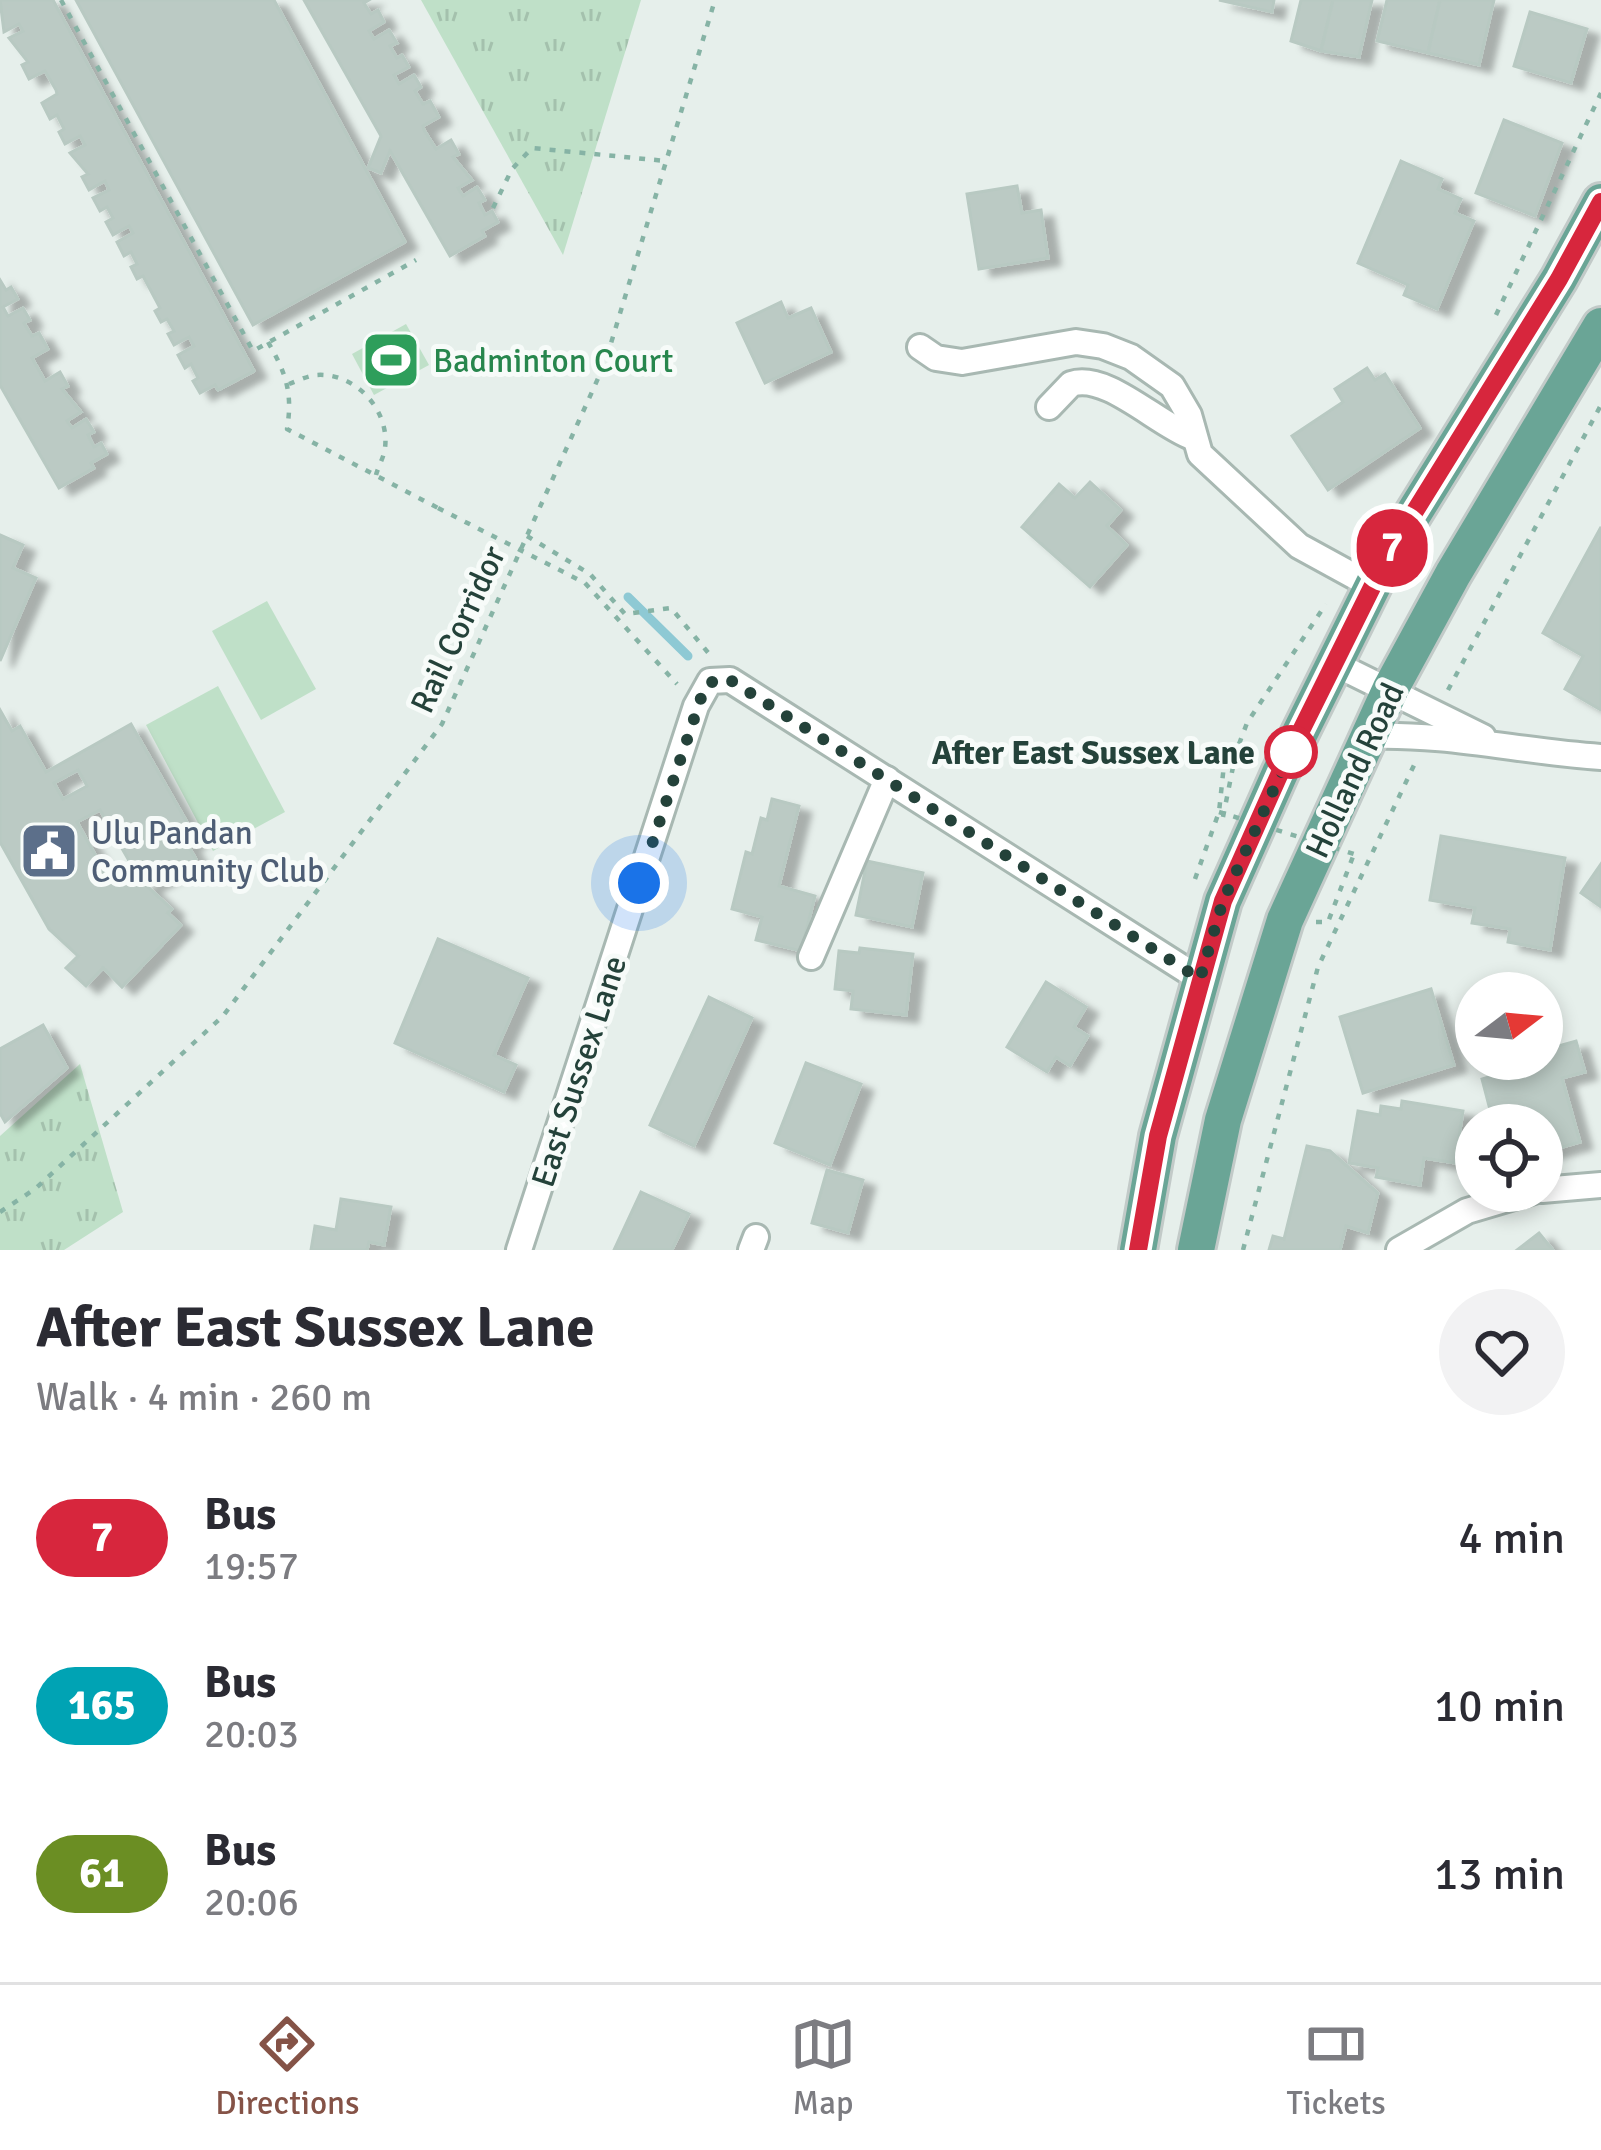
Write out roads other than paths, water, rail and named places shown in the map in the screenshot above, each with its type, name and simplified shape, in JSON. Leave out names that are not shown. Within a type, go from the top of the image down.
[{"type":"main road","name":"Holland Road","points":[[1138,1250],[1158,1136],[1223,901],[1389,553],[1559,279],[1601,202]]},
{"type":"main road","name":"Holland Road","points":[[1196,1250],[1223,1120],[1285,920],[1391,688],[1601,326]]},
{"type":"street","points":[[920,347],[935,358],[962,362],[1076,343],[1103,346],[1131,357],[1172,386],[1189,415],[1200,454],[1299,546],[1372,586]]},
{"type":"street","points":[[1049,407],[1071,384],[1098,382],[1168,428],[1192,437]]},
{"type":"street","points":[[1335,664],[1391,688],[1432,724],[1538,753],[1601,757]]},
{"type":"street","name":"East Sussex Lane","points":[[519,1250],[696,706],[710,681],[730,680],[887,779]]},
{"type":"street","points":[[1368,736],[1432,724]]},
{"type":"street","points":[[811,957],[887,779],[1200,979]]},
{"type":"street","points":[[1563,1188],[1601,1185]]},
{"type":"street","points":[[1399,1250],[1465,1212]]},
{"type":"waterway","points":[[628,597],[688,656]]},
{"type":"place","name":"Badminton Court","points":[[391,360]]},
{"type":"place","name":"After East Sussex Lane","points":[[1291,752]]},
{"type":"place","name":"Ulu Pandan Community Club","points":[[49,851]]}]
